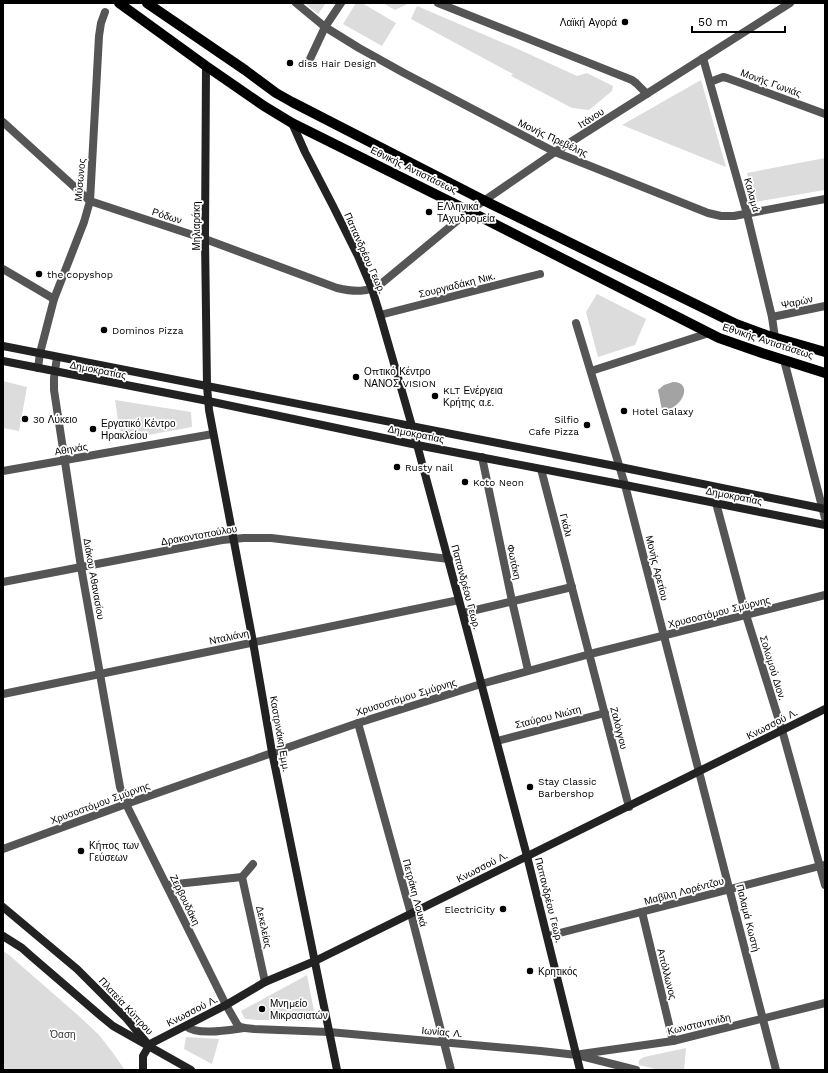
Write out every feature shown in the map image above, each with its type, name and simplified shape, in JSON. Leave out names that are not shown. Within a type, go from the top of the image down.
[{"type":"main road","name":"Εθνικής Αντιστάσεως","points":[[120,3],[206,66],[274,113],[292,123],[470,211],[709,333],[731,343],[825,372]]},
{"type":"main road","name":"Εθνικής Αντιστάσεως","points":[[147,3],[276,93],[299,106],[485,201],[736,324],[775,338],[825,352]]},
{"type":"street","name":"Μονής Πρεβέλης","points":[[296,3],[325,27],[359,48],[555,152],[708,213],[721,216],[747,214],[825,199]]},
{"type":"street","points":[[310,59],[325,27],[340,3]]},
{"type":"street","points":[[438,3],[632,80],[647,94]]},
{"type":"street","name":"Ιτάνου","points":[[372,289],[382,283],[470,211],[555,152],[790,3]]},
{"type":"street","name":"Μύσωνος","points":[[38,368],[40,353],[54,299],[84,222],[90,201],[99,36],[104,12]]},
{"type":"street","name":"Καλαμά","points":[[703,58],[747,214],[772,317],[775,338]]},
{"type":"street","name":"Μηλιαράκη","points":[[206,66],[205,239],[208,401]]},
{"type":"street","name":"Μονής Γωνιάς","points":[[710,82],[723,77],[727,78],[825,114]]},
{"type":"street","name":"Ρόδων","points":[[3,122],[90,201],[205,239],[337,288],[358,292],[372,289]]},
{"type":"street","name":"Παπανδρέου Γεωρ.","points":[[292,123],[305,152],[358,256],[372,289],[380,315],[460,600],[548,936],[580,1070]]},
{"type":"street","points":[[3,269],[54,299]]},
{"type":"street","name":"Σουργιαδάκη Νικ.","points":[[380,315],[540,274]]},
{"type":"street","name":"Ψαρών","points":[[772,317],[825,306]]},
{"type":"street","name":"Μονής Αρετίου","points":[[576,323],[625,485],[699,771]]},
{"type":"street","points":[[591,371],[709,333]]},
{"type":"street","name":"Δημοκρατίας","points":[[3,346],[824,508]]},
{"type":"street","name":"Διάκου Αθανασίου","points":[[57,357],[54,371],[54,390],[64,460],[81,567],[120,787],[126,804]]},
{"type":"street","points":[[784,360],[824,508],[825,518]]},
{"type":"street","name":"Δημοκρατίας","points":[[3,361],[208,401],[417,445],[825,525]]},
{"type":"street","name":"Καστρινάκη Εμμ.","points":[[208,401],[272,752],[337,1070]]},
{"type":"street","name":"Αθηνάς","points":[[3,471],[213,434]]},
{"type":"street","name":"Φωτάκη","points":[[482,457],[528,670]]},
{"type":"street","name":"Γκάλι","points":[[542,469],[590,654]]},
{"type":"street","name":"Σολωμού Διον.","points":[[716,503],[746,615],[822,866],[825,885]]},
{"type":"street","name":"Δρακοντοπούλου","points":[[3,582],[234,538],[271,538],[449,559]]},
{"type":"street","points":[[463,613],[572,587]]},
{"type":"street","name":"Χρυσοστόμου Σμύρνης","points":[[3,849],[272,752],[481,684],[528,670],[825,595]]},
{"type":"street","name":"Νταλιάνη","points":[[3,694],[460,600]]},
{"type":"street","name":"Ζαλόγγου","points":[[590,654],[629,806]]},
{"type":"street","name":"Κνωσσού Λ.","points":[[149,1045],[226,1005],[265,982],[315,961],[825,709]]},
{"type":"street","name":"Σταύρου Νιώτη","points":[[497,741],[605,713]]},
{"type":"street","name":"Πετράκη Λουκά","points":[[358,723],[411,914],[451,1070]]},
{"type":"street","name":"Παλαμά Κωστή","points":[[699,771],[776,1070]]},
{"type":"street","name":"Ζερβουδάκη","points":[[126,804],[226,1005]]},
{"type":"street","points":[[167,885],[242,877],[253,864]]},
{"type":"street","name":"Μαβίλη Λορέντζου","points":[[548,936],[822,866]]},
{"type":"street","name":"Δεκελείας","points":[[242,877],[265,982]]},
{"type":"street","name":"Πλατεία Κύπρου","points":[[3,907],[77,969],[126,1018],[149,1045]]},
{"type":"street","name":"Απόλλωνος","points":[[642,912],[673,1041]]},
{"type":"street","name":"Πλατεία Κύπρου","points":[[3,936],[22,948],[107,1022],[122,1032],[149,1045]]},
{"type":"street","name":"Κωνσταντινίδη","points":[[576,1055],[673,1041],[825,1003]]},
{"type":"street","points":[[226,1005],[237,1024],[240,1027],[245,1028]]},
{"type":"street","name":"Ιωνίας Λ.","points":[[186,1026],[192,1030],[206,1031],[224,1031],[245,1028],[254,1030],[329,1032],[443,1041],[576,1055],[636,1070]]},
{"type":"street","points":[[143,1070],[144,1056],[149,1045],[191,1070]]},
{"type":"green space","points":[[305,3],[326,3],[318,14]]},
{"type":"green space","points":[[356,3],[362,3],[396,23],[382,46],[343,24]]},
{"type":"green space","points":[[383,3],[405,3],[407,4],[395,10]]},
{"type":"green space","points":[[417,6],[577,76],[587,73],[613,86],[612,91],[589,110],[572,108],[511,76],[513,74],[411,19]]},
{"type":"green space","points":[[701,80],[726,167],[622,125]]},
{"type":"green space","points":[[825,158],[825,190],[755,202],[747,173]]},
{"type":"green space","points":[[597,294],[646,319],[635,345],[598,357],[586,312]]},
{"type":"green space","points":[[3,381],[27,387],[19,431],[3,428]]},
{"type":"green space","points":[[115,400],[191,412],[192,427],[121,440]]},
{"type":"green space","name":"Όαση","points":[[3,951],[99,1035],[125,1070],[3,1070]]},
{"type":"green space","points":[[307,975],[316,1021],[245,1019],[241,1011]]},
{"type":"green space","points":[[186,1037],[219,1039],[212,1064],[184,1049]]},
{"type":"green space","points":[[686,1048],[684,1070],[660,1070],[639,1065],[640,1060],[644,1057]]},
{"type":"shaded area","points":[[673,382],[680,383],[683,387],[683,396],[680,402],[675,406],[662,410],[658,390],[664,385]]},
{"type":"place","name":"Λαϊκή Αγορά","points":[[625,22]]},
{"type":"place","name":"diss Hair Design","points":[[290,63]]},
{"type":"place","name":"ΕΛληνικά ΤΑχυδρομεία","points":[[429,212]]},
{"type":"place","name":"the copyshop","points":[[39,274]]},
{"type":"place","name":"Dominos Pizza","points":[[104,330]]},
{"type":"place","name":"Οπτικό Κέντρο ΝΑΝΟΣ VISION","points":[[356,377]]},
{"type":"place","name":"KLT Ενέργεια Κρήτης α.ε.","points":[[435,396]]},
{"type":"place","name":"Hotel Galaxy","points":[[624,411]]},
{"type":"place","name":"3ο Λύκειο","points":[[25,419]]},
{"type":"place","name":"Silfio Cafe Pizza","points":[[587,425]]},
{"type":"place","name":"Εργατικό Κέντρο Ηρακλείου","points":[[93,429]]},
{"type":"place","name":"Rusty nail","points":[[397,467]]},
{"type":"place","name":"Koto Neon","points":[[465,482]]},
{"type":"place","name":"Stay Classic Barbershop","points":[[530,787]]},
{"type":"place","name":"Κήπος των Γεύσεων","points":[[81,851]]},
{"type":"place","name":"ElectriCity","points":[[503,909]]},
{"type":"place","name":"Κρητικός","points":[[530,971]]},
{"type":"place","name":"Μνημείο Μικρασιατών","points":[[262,1009]]}]
